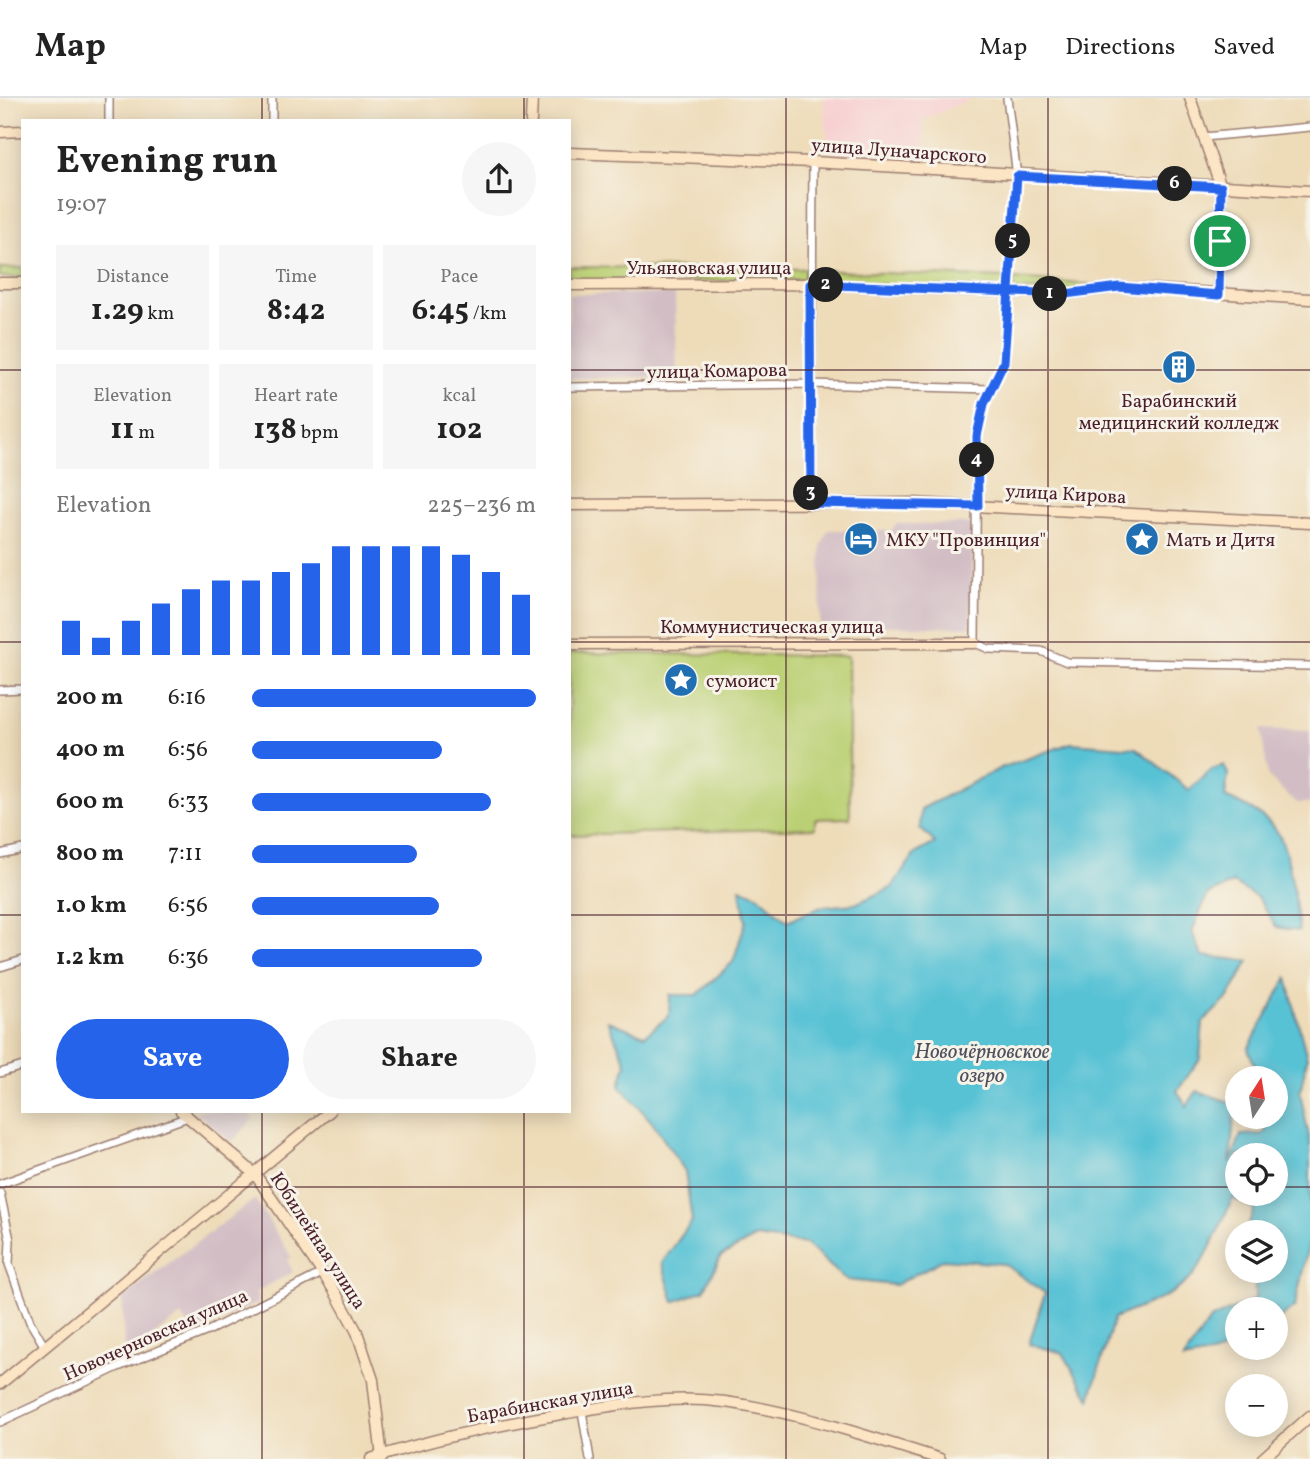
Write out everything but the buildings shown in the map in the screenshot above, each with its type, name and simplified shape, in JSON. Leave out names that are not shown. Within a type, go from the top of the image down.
[{"type":"street","points":[[109,98],[109,119]]},
{"type":"street","points":[[272,98],[272,119]]},
{"type":"street","points":[[531,119],[532,98]]},
{"type":"street","points":[[1007,98],[1017,176],[1004,362],[984,404],[977,436],[975,643],[989,649],[1041,651],[1068,662],[1310,666]]},
{"type":"street","points":[[1190,98],[1221,187],[1219,295]]},
{"type":"street","points":[[1204,137],[1310,127]]},
{"type":"street","points":[[0,132],[21,131]]},
{"type":"street","name":"улица Луначарского","points":[[571,153],[813,162],[1310,191]]},
{"type":"street","points":[[811,503],[809,384],[813,162]]},
{"type":"street","points":[[0,283],[21,283]]},
{"type":"street","name":"Ульяновская улица","points":[[571,285],[810,284],[1065,294],[1119,287],[1310,299]]},
{"type":"street","name":"улица Комарова","points":[[571,387],[809,384],[991,389]]},
{"type":"street","name":"улица Кирова","points":[[571,505],[811,503],[978,506],[1310,523]]},
{"type":"street","name":"Коммунистическая улица","points":[[571,644],[975,643]]},
{"type":"street","points":[[0,690],[21,688]]},
{"type":"street","points":[[0,855],[21,850]]},
{"type":"street","points":[[0,967],[21,961]]},
{"type":"street","points":[[0,1073],[21,1067]]},
{"type":"street","points":[[0,1384],[328,1113]]},
{"type":"street","points":[[0,1184],[185,1114]]},
{"type":"street","name":"Юбилейная улица","points":[[185,1114],[255,1174],[323,1273],[357,1332],[373,1380],[382,1457]]},
{"type":"street","points":[[0,1193],[10,1240],[9,1264],[30,1322],[45,1347]]},
{"type":"street","name":"Новочерновская улица","points":[[0,1422],[118,1367],[210,1330],[323,1273]]},
{"type":"street","name":"Барабинская улица","points":[[371,1459],[432,1441],[582,1410],[623,1402],[667,1399],[724,1402],[866,1435],[940,1459]]},
{"type":"street","points":[[582,1410],[590,1459]]},
{"type":"street","points":[[1262,1459],[1310,1416]]},
{"type":"shaded area","points":[[823,98],[973,98],[923,120],[925,161],[829,153]]},
{"type":"shaded area","points":[[571,294],[675,294],[677,377],[571,378]]},
{"type":"shaded area","points":[[896,524],[973,524],[970,627],[820,625],[821,547],[828,530],[891,531]]},
{"type":"shaded area","points":[[1261,729],[1310,731],[1310,803],[1297,803],[1268,777]]},
{"type":"shaded area","points":[[197,1113],[249,1113],[253,1119],[232,1142]]},
{"type":"shaded area","points":[[255,1199],[292,1258],[287,1260],[293,1272],[256,1292],[258,1303],[196,1332],[181,1316],[132,1351],[124,1346],[122,1298]]},
{"type":"green space","points":[[571,267],[806,269],[804,280],[571,282]]},
{"type":"green space","points":[[0,268],[21,268],[21,278],[0,277]]},
{"type":"green space","points":[[814,270],[1006,278],[1005,290],[814,282]]},
{"type":"green space","points":[[1014,279],[1099,285],[1066,291],[1013,290]]},
{"type":"green space","points":[[571,653],[848,656],[850,818],[815,819],[815,828],[571,835]]},
{"type":"water","name":"Новочёрновское озеро","points":[[1071,743],[1136,748],[1189,790],[1212,769],[1224,765],[1228,774],[1225,797],[1264,818],[1275,829],[1285,849],[1299,931],[1276,927],[1259,899],[1233,883],[1207,895],[1192,932],[1202,956],[1249,961],[1228,998],[1203,1022],[1200,1059],[1177,1091],[1187,1106],[1197,1091],[1225,1101],[1225,1129],[1233,1129],[1232,1143],[1225,1143],[1225,1206],[1229,1206],[1205,1258],[1185,1284],[1156,1301],[1114,1318],[1090,1399],[1063,1353],[1029,1344],[1045,1293],[1004,1264],[944,1259],[895,1285],[846,1280],[806,1244],[756,1237],[721,1256],[704,1290],[674,1302],[662,1263],[692,1221],[685,1171],[652,1122],[620,1086],[626,1063],[608,1021],[645,1035],[669,1016],[670,995],[697,995],[733,962],[746,921],[740,888],[758,895],[787,921],[821,907],[855,904],[891,888],[915,854],[935,843],[920,828],[921,809],[1001,768]]},
{"type":"water","name":"Новочёрновское озеро","points":[[1287,978],[1307,1058],[1300,1092],[1310,1142],[1310,1237],[1295,1306],[1288,1312],[1288,1297],[1255,1297],[1255,1283],[1288,1283],[1288,1220],[1250,1220],[1254,1209],[1248,1206],[1288,1206],[1288,1143],[1238,1143],[1241,1135],[1263,1134],[1266,1129],[1288,1129],[1288,1066],[1255,1066],[1248,1049]]},
{"type":"water","name":"Новочёрновское озеро","points":[[1225,1313],[1225,1349],[1183,1360],[1210,1320]]},
{"type":"place","name":"Барабинский медицинский колледж","points":[[1179,367]]},
{"type":"place","name":"МКУ \"Провинция\"","points":[[861,539]]},
{"type":"place","name":"Мать и Дитя","points":[[1142,539]]},
{"type":"place","name":"сумоист","points":[[681,680]]},
{"type":"route","points":[[1220,241],[1219,295],[1119,287],[1065,294],[1009,293],[810,284],[811,503],[978,506],[977,436],[984,404],[1004,362],[1009,293],[1017,176],[1221,187],[1220,241]]}]
